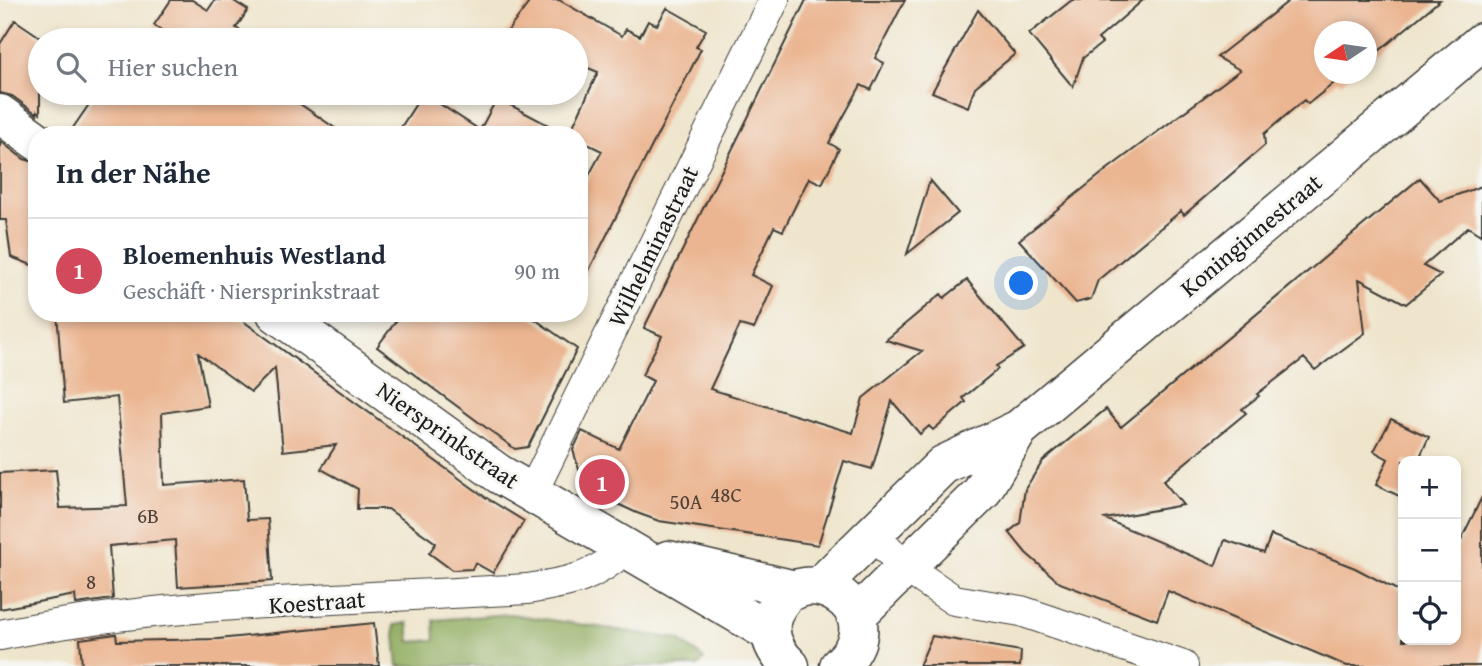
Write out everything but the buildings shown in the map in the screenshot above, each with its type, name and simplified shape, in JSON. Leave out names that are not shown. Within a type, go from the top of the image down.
[{"type":"main road","name":"Koninginnestraat","points":[[771,633],[776,608],[807,588],[872,534],[943,465],[1019,429],[1482,42]]},
{"type":"main road","points":[[0,114],[28,134]]},
{"type":"main road","name":"Niersprinkstraat","points":[[288,322],[499,474],[771,633]]},
{"type":"main road","name":"Koninginnestraat","points":[[856,616],[981,493],[1019,429]]},
{"type":"main road","name":"Niersprinkstraat","points":[[625,550],[807,588]]},
{"type":"main road","points":[[807,588],[842,596],[856,616],[859,629],[856,644],[839,666]]},
{"type":"main road","points":[[771,633],[773,646],[789,666]]},
{"type":"street","name":"Wilhelminastraat","points":[[532,493],[775,0]]},
{"type":"street","points":[[872,534],[905,567],[954,600],[1021,611],[1183,666]]},
{"type":"street","name":"Koestraat","points":[[0,635],[54,624],[150,612],[527,589],[574,581],[597,573],[625,550]]},
{"type":"green space","points":[[510,614],[678,639],[704,659],[698,666],[398,666],[394,625],[408,623],[410,642],[435,640],[434,620]]},
{"type":"place","name":"Bloemenhuis Westland","points":[[602,482]]}]
